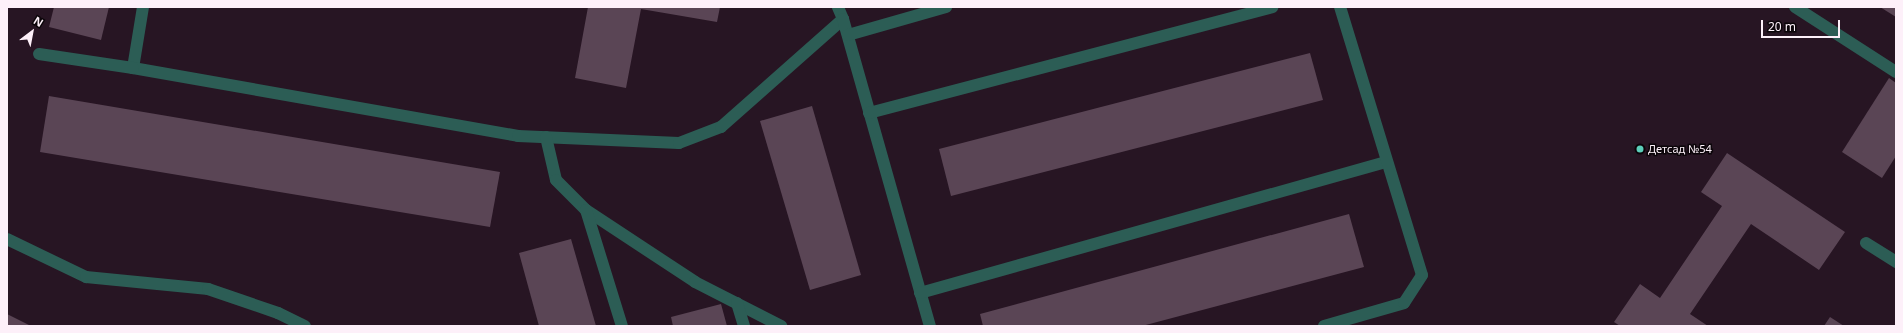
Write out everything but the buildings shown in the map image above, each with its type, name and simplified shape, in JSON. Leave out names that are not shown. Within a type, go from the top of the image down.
[{"type":"lane","points":[[133,68],[142,7]]},
{"type":"lane","points":[[838,7],[848,35],[930,326]]},
{"type":"lane","points":[[848,35],[946,7]]},
{"type":"lane","points":[[869,113],[1272,7]]},
{"type":"lane","points":[[1324,326],[1404,303],[1422,275],[1384,162],[1340,7]]},
{"type":"lane","points":[[1795,7],[1896,72]]},
{"type":"lane","points":[[39,54],[133,68],[518,136],[679,143],[714,130],[843,19]]},
{"type":"lane","points":[[546,137],[556,180],[586,210],[695,282],[781,326]]},
{"type":"lane","points":[[920,293],[1384,162]]},
{"type":"lane","points":[[586,210],[622,326]]},
{"type":"lane","points":[[7,239],[86,277],[208,289],[278,313],[305,326]]},
{"type":"lane","points":[[1866,243],[1896,262]]},
{"type":"lane","points":[[737,303],[744,326]]},
{"type":"place","name":"Детсад №54","points":[[1640,149]]}]
